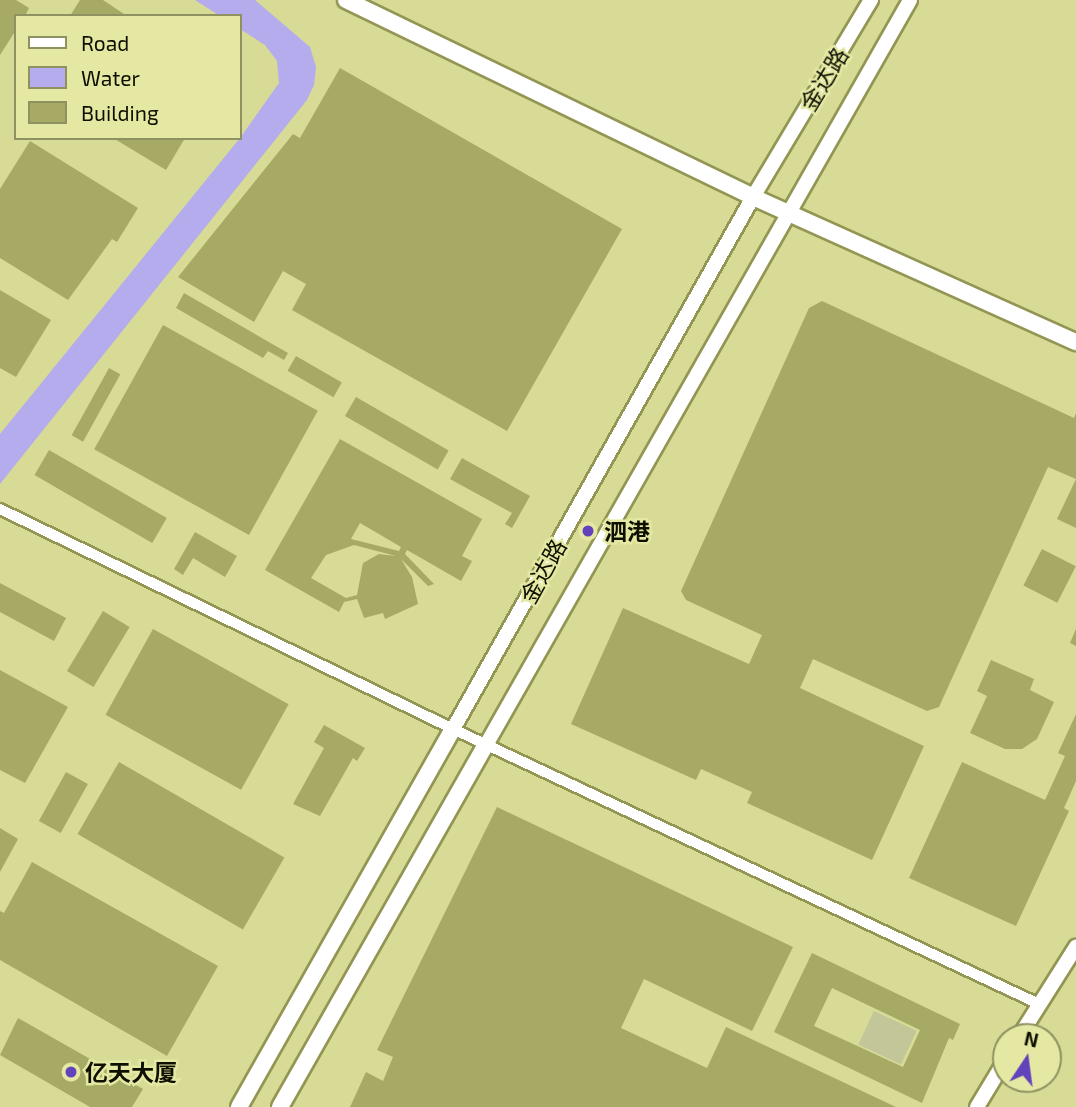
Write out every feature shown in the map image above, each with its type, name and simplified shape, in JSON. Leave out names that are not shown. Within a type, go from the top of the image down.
[{"type":"main road","points":[[346,0],[786,212],[1076,342]]},
{"type":"main road","name":"金达路","points":[[239,1107],[453,729]]},
{"type":"main road","points":[[280,1107],[486,745]]},
{"type":"street","name":"金达路","points":[[453,729],[754,197],[871,0]]},
{"type":"street","name":"金达路","points":[[486,745],[786,212],[910,0]]},
{"type":"street","points":[[1,510],[486,745],[1039,1004]]},
{"type":"street","points":[[1027,1023],[1076,947]]},
{"type":"street","points":[[977,1107],[992,1082]]},
{"type":"green space","points":[[874,1011],[917,1031],[901,1064],[858,1045]]},
{"type":"water","points":[[195,0],[255,0],[310,47],[316,67],[314,85],[307,100],[0,484],[0,434],[238,140],[242,140],[242,135],[279,83],[277,61],[265,45],[242,30],[242,14],[217,14]]},
{"type":"building","points":[[0,0],[16,0],[29,8],[26,14],[14,14],[14,33],[0,55]]},
{"type":"building","points":[[80,0],[103,0],[124,14],[71,14]]},
{"type":"building","points":[[340,68],[622,229],[507,431],[292,310],[306,284],[283,271],[254,322],[178,277],[293,134],[300,138]]},
{"type":"building","points":[[116,140],[184,140],[166,170]]},
{"type":"building","points":[[30,141],[138,208],[117,242],[112,239],[68,300],[0,258],[0,189]]},
{"type":"building","points":[[0,290],[51,320],[16,377],[0,368]]},
{"type":"building","points":[[184,293],[288,353],[284,360],[268,351],[263,358],[176,308]]},
{"type":"building","points":[[822,301],[1074,418],[1076,413],[1076,479],[1048,467],[939,707],[927,711],[813,659],[800,688],[924,746],[872,860],[747,803],[752,792],[701,769],[696,780],[571,724],[623,608],[749,664],[762,635],[686,600],[681,591],[809,308]]},
{"type":"building","points":[[163,325],[318,411],[249,535],[94,449]]},
{"type":"building","points":[[296,356],[342,382],[333,397],[288,371]]},
{"type":"building","points":[[109,368],[120,374],[83,442],[72,435]]},
{"type":"building","points":[[356,397],[449,450],[438,470],[345,416]]},
{"type":"building","points":[[340,439],[482,519],[462,556],[472,561],[461,581],[407,550],[405,554],[434,584],[428,586],[401,559],[412,577],[418,604],[385,619],[383,613],[364,618],[357,599],[344,602],[339,612],[265,570]],"holes":[[[360,523],[401,547],[399,551],[351,539]],[[354,545],[396,556],[379,554],[363,563],[357,595],[346,598],[311,578],[326,555]]]},
{"type":"building","points":[[49,450],[167,518],[152,543],[34,475]]},
{"type":"building","points":[[462,458],[530,496],[512,528],[505,524],[512,513],[450,479]]},
{"type":"building","points":[[1076,479],[1076,528],[1057,519]]},
{"type":"building","points":[[195,532],[237,556],[225,577],[193,558],[183,575],[174,569]]},
{"type":"building","points":[[1042,549],[1076,566],[1057,603],[1023,586]]},
{"type":"building","points":[[0,583],[66,618],[54,641],[0,612]]},
{"type":"building","points":[[103,611],[130,627],[94,687],[67,671]]},
{"type":"building","points":[[153,629],[289,704],[241,790],[105,715]]},
{"type":"building","points":[[1076,629],[1076,646],[1070,643]]},
{"type":"building","points":[[991,660],[1034,679],[1030,690],[1054,702],[1037,739],[1022,749],[1005,749],[970,733],[987,696],[977,691]]},
{"type":"building","points":[[0,670],[68,707],[25,783],[0,770]]},
{"type":"building","points":[[1076,714],[1076,781],[1064,808],[1069,811],[1016,926],[909,878],[962,762],[1045,800],[1065,756],[1058,753]]},
{"type":"building","points":[[324,725],[365,748],[357,761],[353,758],[320,816],[293,804],[324,748],[314,742]]},
{"type":"building","points":[[119,762],[284,858],[243,929],[78,834]]},
{"type":"building","points":[[66,772],[88,784],[61,833],[39,821]]},
{"type":"building","points":[[497,807],[793,947],[752,1031],[644,979],[621,1028],[707,1068],[726,1027],[896,1107],[350,1107],[366,1072],[383,1081],[393,1057],[377,1050]]},
{"type":"building","points":[[0,828],[18,839],[0,872]]},
{"type":"building","points":[[32,862],[218,966],[167,1056],[0,960],[0,911],[4,913]]},
{"type":"building","points":[[812,953],[960,1024],[953,1040],[949,1038],[922,1103],[774,1032]],"holes":[[[832,988],[920,1030],[903,1067],[814,1026]]]},
{"type":"building","name":"亿天大厦","points":[[18,1018],[143,1089],[132,1107],[90,1107],[0,1055]]},
{"type":"place","name":"泗港","points":[[588,531]]},
{"type":"place","name":"亿天大厦","points":[[71,1072]]}]
